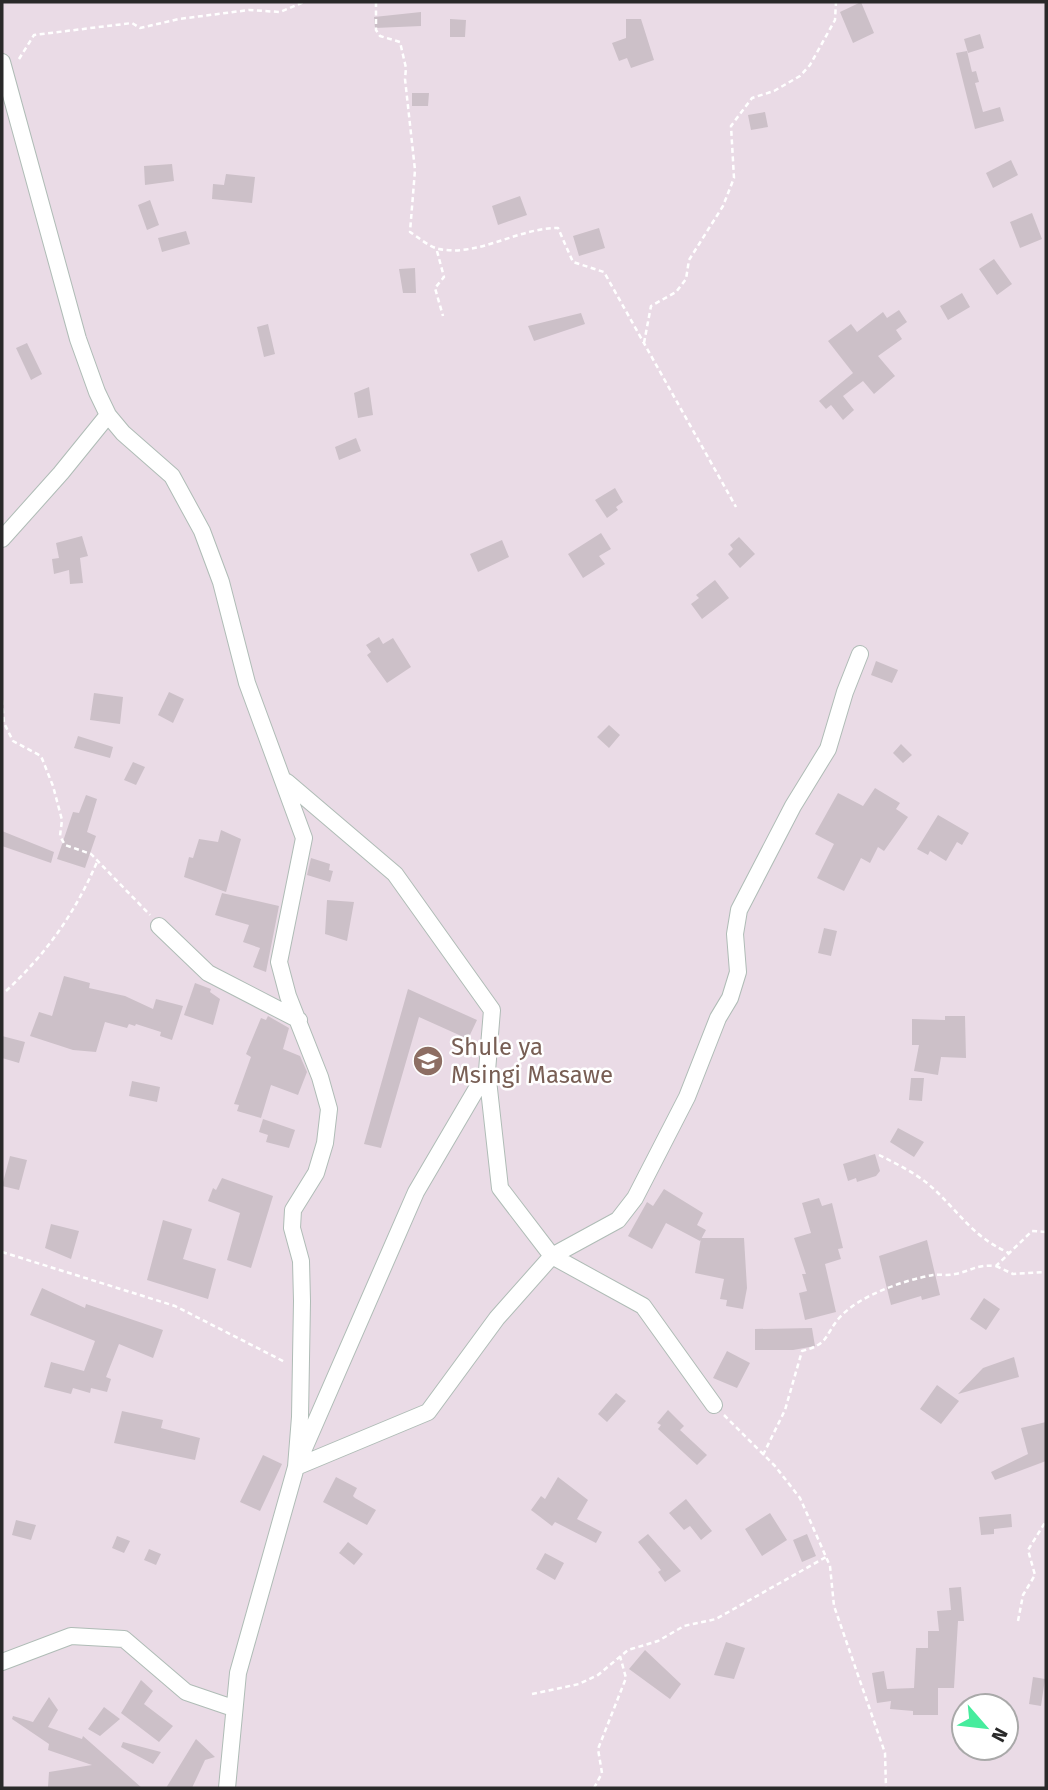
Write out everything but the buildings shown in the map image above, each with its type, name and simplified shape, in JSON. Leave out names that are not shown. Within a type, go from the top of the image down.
[{"type":"street","points":[[2,62],[78,339],[108,415],[123,433],[172,476],[202,531],[221,582],[247,683],[304,838],[279,962],[288,996],[299,1020],[329,1109],[325,1143],[316,1173],[293,1210],[292,1228],[301,1261],[301,1369],[296,1467]]},
{"type":"street","points":[[2,538],[61,473],[108,415]]},
{"type":"street","points":[[296,1467],[428,1412],[497,1318],[552,1256],[618,1220],[635,1198],[687,1097],[718,1018],[730,998],[738,972],[735,934],[739,910],[793,806],[828,749],[860,654]]},
{"type":"street","points":[[285,781],[395,874],[492,1010],[487,1071],[500,1188],[552,1256],[643,1306],[714,1405]]},
{"type":"street","points":[[159,926],[208,973],[299,1020]]},
{"type":"street","points":[[226,1788],[238,1673],[296,1467],[416,1192],[487,1071]]},
{"type":"street","points":[[2,1662],[71,1636],[124,1639],[186,1692],[233,1708]]},
{"type":"path","points":[[6,79],[34,35],[132,23],[140,28],[179,19],[249,10],[280,12],[304,2]]},
{"type":"path","points":[[376,2],[376,30],[380,36],[400,42],[406,68],[415,170],[410,232],[437,249],[476,249],[492,241],[558,228],[573,262],[604,272],[736,507]]},
{"type":"path","points":[[643,345],[651,306],[676,292],[686,279],[690,260],[723,206],[734,178],[731,126],[752,98],[774,91],[800,76],[810,65],[835,20],[836,2]]},
{"type":"path","points":[[437,249],[444,277],[435,288],[443,316]]},
{"type":"path","points":[[2,700],[4,723],[13,741],[41,756],[53,786],[62,820],[60,836],[65,845],[91,854],[159,926]]},
{"type":"path","points":[[6,991],[62,930],[80,901],[97,862]]},
{"type":"path","points":[[879,1155],[925,1182],[962,1222],[992,1245],[1010,1254]]},
{"type":"path","points":[[996,1266],[1032,1231],[1046,1232]]},
{"type":"path","points":[[2,1252],[175,1306],[301,1369]]},
{"type":"path","points":[[763,1455],[785,1409],[802,1351],[819,1347],[828,1338],[840,1317],[862,1302],[905,1282],[934,1275],[955,1274],[979,1265],[996,1266],[1013,1274],[1046,1272]]},
{"type":"path","points":[[714,1405],[800,1498],[830,1566],[834,1606],[885,1753],[886,1788]]},
{"type":"path","points":[[1018,1621],[1023,1595],[1035,1575],[1028,1550],[1046,1521]]},
{"type":"path","points":[[532,1694],[579,1684],[598,1675],[628,1650],[657,1641],[684,1626],[716,1619],[826,1556]]},
{"type":"path","points":[[594,1788],[602,1773],[598,1749],[626,1678],[620,1656]]},
{"type":"place","name":"Shule ya Msingi Masawe","points":[[428,1061]]}]
